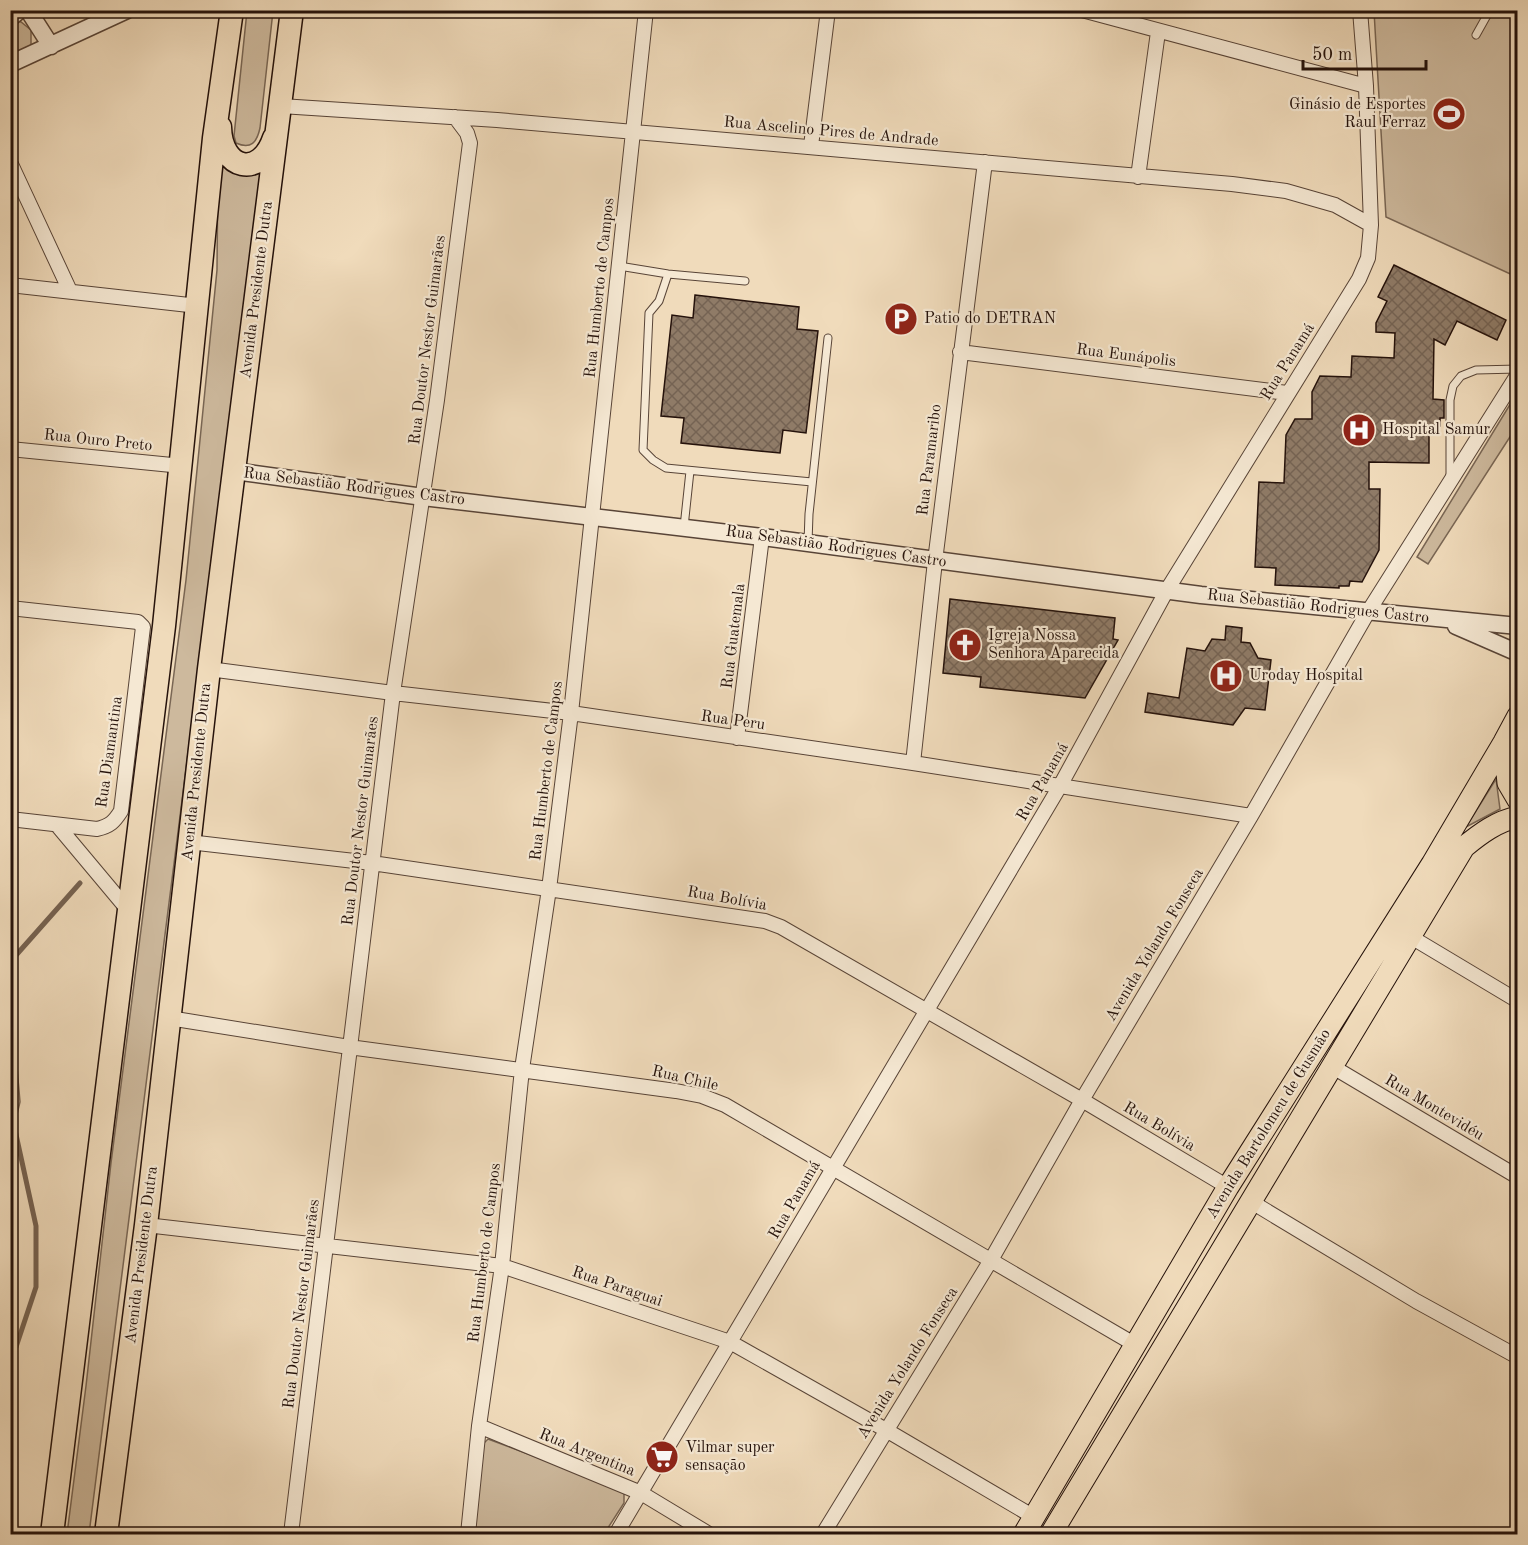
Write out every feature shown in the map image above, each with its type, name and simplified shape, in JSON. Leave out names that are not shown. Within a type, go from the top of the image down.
[{"type":"highway","points":[[52,1534],[182,466],[214,138],[232,10]]},
{"type":"highway","name":"Avenida Presidente Dutra","points":[[106,1534],[146,1225],[208,669],[292,10]]},
{"type":"highway","points":[[220,106],[220,132],[224,148],[230,159],[243,165],[258,161],[266,155],[271,147],[280,114]]},
{"type":"main road","name":"Avenida Bartolomeu de Gusmão","points":[[1029,1526],[1228,1187],[1432,864],[1518,716]]},
{"type":"main road","points":[[1504,742],[1508,783],[1518,800]]},
{"type":"main road","name":"Avenida Bartolomeu de Gusmão","points":[[1054,1533],[1250,1201],[1412,937],[1464,847],[1495,825],[1518,817]]},
{"type":"street","points":[[10,18],[20,10]]},
{"type":"street","points":[[28,10],[51,46]]},
{"type":"street","points":[[10,64],[127,10]]},
{"type":"street","name":"Rua Humberto de Campos","points":[[468,1534],[479,1426],[502,1266],[522,1069],[549,889],[571,713],[646,10]]},
{"type":"street","points":[[811,146],[828,10]]},
{"type":"street","points":[[1082,10],[1366,86]]},
{"type":"street","name":"Rua Panamá","points":[[616,1534],[832,1168],[928,1012],[1060,786],[1167,591],[1359,279],[1368,258],[1371,225],[1366,86],[1360,10]]},
{"type":"street","points":[[1138,177],[1158,32]]},
{"type":"street","name":"Rua Ascelino Pires de Andrade","points":[[280,114],[455,117],[1232,184],[1286,191],[1335,205],[1371,225]]},
{"type":"street","name":"Rua Doutor Nestor Guimarães","points":[[291,1534],[393,693],[423,497],[470,143],[467,133],[455,117]]},
{"type":"street","points":[[10,162],[70,291]]},
{"type":"street","name":"Rua Paramaribo","points":[[914,763],[935,561],[984,162]]},
{"type":"street","points":[[10,285],[198,306]]},
{"type":"street","name":"Rua Eunápolis","points":[[960,352],[1287,393]]},
{"type":"street","name":"Avenida Yolando Fonseca","points":[[823,1534],[991,1260],[1082,1100],[1251,816],[1368,612],[1518,371]]},
{"type":"street","name":"Rua Ouro Preto","points":[[10,448],[182,466]]},
{"type":"street","name":"Rua Sebastião Rodrigues Castro","points":[[234,471],[423,497],[592,515],[1167,591],[1518,626]]},
{"type":"street","name":"Rua Guatemala","points":[[737,738],[762,537]]},
{"type":"street","name":"Rua Diamantina","points":[[10,608],[138,622],[143,627],[121,811],[110,826],[97,829],[10,819]]},
{"type":"street","name":"Rua Sebastião Rodrigues Castro","points":[[1438,619],[1518,652]]},
{"type":"street","name":"Rua Peru","points":[[208,669],[571,713],[914,763],[1251,816]]},
{"type":"street","points":[[57,825],[129,911]]},
{"type":"street","name":"Rua Bolívia","points":[[189,842],[372,863],[765,921],[781,927],[1228,1187]]},
{"type":"street","points":[[1412,937],[1518,1001]]},
{"type":"street","name":"Rua Chile","points":[[169,1018],[349,1047],[522,1069],[702,1096],[726,1106],[1134,1344]]},
{"type":"street","name":"Rua Montevidéu","points":[[1333,1067],[1518,1177]]},
{"type":"street","points":[[1250,1201],[1416,1301],[1518,1357]]},
{"type":"street","name":"Rua Paraguai","points":[[146,1225],[502,1266],[730,1342],[886,1430],[1029,1526]]},
{"type":"street","name":"Rua Argentina","points":[[479,1426],[641,1492],[709,1534]]},
{"type":"lane","points":[[1476,35],[1490,10]]},
{"type":"lane","points":[[619,266],[668,274],[745,281]]},
{"type":"lane","points":[[668,274],[659,301],[649,313],[643,450],[666,468],[812,482]]},
{"type":"lane","points":[[808,543],[812,482],[828,338]]},
{"type":"lane","points":[[1450,483],[1450,400],[1453,386],[1461,376],[1476,370],[1518,371]]},
{"type":"lane","points":[[684,527],[690,471]]},
{"type":"green space","points":[[247,11],[273,11],[260,128],[255,141],[246,146],[236,143],[234,136]]},
{"type":"green space","name":"Ginásio de Esportes Raul Ferraz","points":[[1374,11],[1517,11],[1517,277],[1386,217]]},
{"type":"green space","points":[[15,20],[31,30],[31,47],[11,55],[11,22]]},
{"type":"green space","points":[[218,161],[266,169],[249,272],[89,1534],[67,1534],[111,1163],[186,580],[217,270]]},
{"type":"green space","points":[[1517,393],[1517,426],[1428,564],[1417,557]]},
{"type":"green space","points":[[1496,779],[1500,809],[1466,827]]},
{"type":"green space","points":[[10,988],[20,1102],[11,1139],[10,1139]]},
{"type":"green space","points":[[488,1439],[624,1490],[624,1503],[604,1534],[473,1534],[482,1445]]},
{"type":"building","name":"Hospital Samur","points":[[1394,265],[1506,320],[1497,340],[1457,321],[1445,345],[1434,339],[1433,399],[1444,400],[1444,418],[1440,418],[1440,426],[1429,425],[1429,463],[1369,462],[1369,489],[1380,489],[1379,550],[1362,582],[1350,581],[1349,586],[1339,586],[1339,588],[1275,585],[1276,568],[1255,567],[1259,482],[1284,483],[1286,435],[1295,419],[1312,419],[1312,392],[1320,376],[1351,377],[1352,356],[1394,358],[1395,333],[1376,332],[1376,323],[1387,301],[1378,297]]},
{"type":"building","points":[[695,295],[799,307],[797,329],[818,331],[806,433],[783,430],[780,453],[681,443],[684,418],[661,416],[672,315],[693,318]]},
{"type":"building","points":[[950,599],[1115,618],[1113,639],[1118,640],[1085,698],[980,687],[981,677],[943,673]]},
{"type":"building","name":"Uroday Hospital","points":[[1226,626],[1242,628],[1241,642],[1250,643],[1258,658],[1271,660],[1265,710],[1245,708],[1233,725],[1145,712],[1148,693],[1179,698],[1187,648],[1205,651],[1212,639],[1225,640]]},
{"type":"waterway","points":[[10,962],[80,883]]},
{"type":"waterway","points":[[10,1107],[36,1226],[36,1287],[10,1365]]},
{"type":"place","name":"Ginásio de Esportes Raul Ferraz","points":[[1449,114]]},
{"type":"place","name":"Patio do DETRAN","points":[[901,319]]},
{"type":"place","name":"Hospital Samur","points":[[1359,430]]},
{"type":"place","name":"Igreja Nossa Senhora Aparecida","points":[[965,645]]},
{"type":"place","name":"Uroday Hospital","points":[[1226,676]]},
{"type":"place","name":"Vilmar super sensação","points":[[662,1457]]}]
